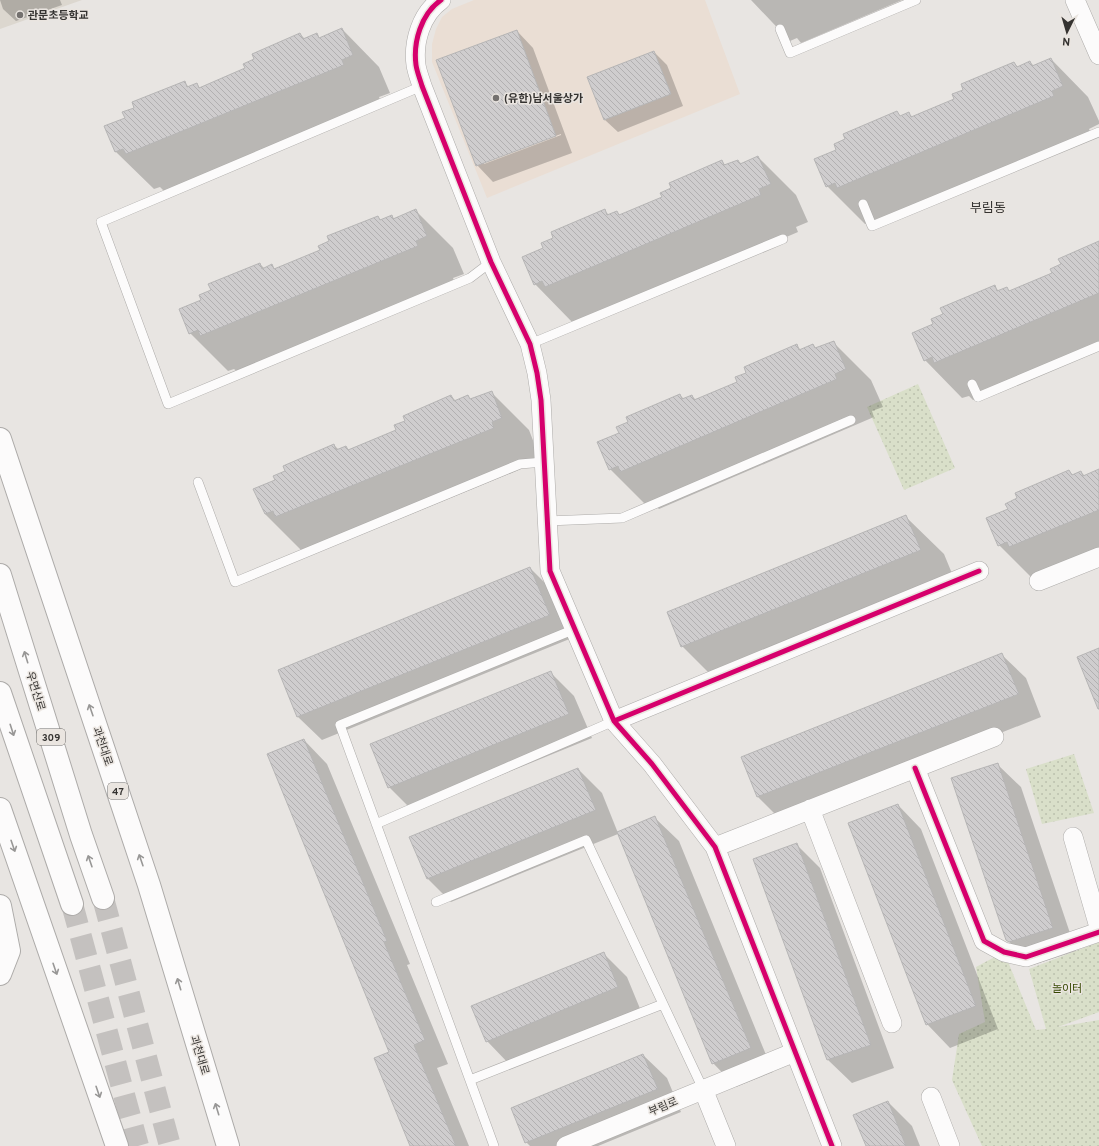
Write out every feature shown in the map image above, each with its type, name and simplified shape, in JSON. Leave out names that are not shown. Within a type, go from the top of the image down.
[{"type":"highway","name":"과천대로","points":[[0,439],[149,885],[228,1146]]},
{"type":"highway","name":"우면산로","points":[[0,575],[81,835],[103,898]]},
{"type":"highway","points":[[0,693],[72,904]]},
{"type":"highway","points":[[0,810],[117,1146]]},
{"type":"highway","points":[[0,906],[10,951],[0,974]]},
{"type":"street","points":[[441,0],[435,4],[424,20],[416,39],[416,65],[422,86],[491,262],[530,344],[537,373],[541,400],[550,572],[614,721],[652,764],[715,847],[832,1146]]},
{"type":"street","points":[[1074,0],[1099,55]]},
{"type":"street","points":[[1039,581],[1099,557]]},
{"type":"street","points":[[614,721],[979,572]]},
{"type":"street","points":[[715,847],[994,737]]},
{"type":"street","points":[[915,768],[984,942],[1004,952],[1026,957],[1099,932]]},
{"type":"street","points":[[810,809],[892,1023]]},
{"type":"street","points":[[1073,836],[1099,927]]},
{"type":"street","name":"부림로","points":[[566,1146],[795,1052]]},
{"type":"street","points":[[703,1089],[726,1146]]},
{"type":"street","points":[[930,1096],[950,1146]]},
{"type":"lane","points":[[780,29],[790,53],[916,0]]},
{"type":"lane","points":[[422,86],[101,222],[168,404],[470,278],[491,262]]},
{"type":"lane","points":[[862,204],[872,226],[1099,132]]},
{"type":"lane","points":[[530,344],[783,239]]},
{"type":"lane","points":[[972,384],[978,398],[1099,346]]},
{"type":"lane","points":[[547,522],[622,518],[851,420]]},
{"type":"lane","points":[[198,482],[235,582],[520,464],[544,462]]},
{"type":"lane","points":[[494,1146],[340,725],[575,629]]},
{"type":"lane","points":[[376,824],[614,721]]},
{"type":"lane","points":[[436,902],[586,840],[703,1089]]},
{"type":"lane","points":[[470,1080],[663,1004]]},
{"type":"shaded area","name":"관문초등학교","points":[[0,0],[82,0],[0,29]]},
{"type":"shaded area","points":[[474,0],[705,0],[740,94],[487,198],[432,62],[432,44],[436,29],[442,17],[452,9]]},
{"type":"green space","points":[[918,384],[955,468],[904,490],[867,407]]},
{"type":"green space","points":[[1074,754],[1094,813],[1042,824],[1026,769]]},
{"type":"green space","name":"놀이터","points":[[1099,942],[1099,1012],[1058,1027],[1099,1020],[1099,1146],[982,1146],[952,1080],[959,1034],[985,1022],[976,967],[1004,952],[1036,1030],[1046,1029],[1029,969]]},
{"type":"building","points":[[342,28],[353,55],[342,60],[344,65],[126,154],[123,149],[115,152],[104,126],[125,118],[122,112],[134,108],[132,102],[185,81],[187,87],[197,83],[199,88],[245,68],[243,64],[254,59],[252,54],[300,33],[303,39],[317,33],[319,38]]},
{"type":"building","name":"(유한)남서울상가","points":[[517,30],[556,136],[476,166],[436,60]]},
{"type":"building","points":[[654,51],[671,94],[604,120],[587,77]]},
{"type":"building","points":[[1051,58],[1063,86],[1052,91],[1054,96],[837,188],[835,183],[826,187],[814,159],[836,150],[834,144],[845,139],[843,134],[897,111],[900,116],[909,112],[911,117],[954,99],[952,94],[963,90],[961,84],[1014,62],[1017,67],[1030,61],[1032,66]]},
{"type":"building","points":[[758,156],[771,184],[759,189],[761,195],[545,287],[542,281],[534,285],[522,257],[543,248],[541,243],[553,238],[551,232],[605,209],[607,215],[617,211],[619,215],[662,197],[660,193],[671,188],[669,183],[722,160],[724,165],[738,160],[740,164]]},
{"type":"building","points":[[416,209],[427,236],[416,241],[418,246],[200,336],[198,330],[189,334],[179,309],[201,300],[199,295],[211,290],[208,284],[260,263],[262,269],[272,264],[274,269],[320,250],[318,246],[329,241],[327,236],[378,216],[380,220],[392,215],[393,219]]},
{"type":"building","points":[[1099,241],[1099,293],[934,363],[932,357],[924,361],[912,333],[933,324],[931,319],[943,314],[940,308],[995,285],[997,291],[1007,287],[1009,291],[1052,273],[1050,269],[1061,264],[1058,259]]},
{"type":"building","points":[[834,341],[846,369],[835,374],[837,379],[620,472],[618,466],[609,470],[597,442],[619,433],[616,427],[628,422],[626,417],[680,394],[682,399],[692,395],[694,400],[737,382],[735,377],[746,373],[744,367],[797,344],[799,350],[813,344],[815,348]]},
{"type":"building","points":[[492,391],[502,418],[492,422],[494,428],[275,517],[273,511],[265,514],[253,489],[275,480],[273,476],[285,471],[283,466],[334,444],[336,450],[346,446],[348,450],[396,430],[394,425],[405,421],[403,416],[451,395],[454,401],[468,395],[470,399]]},
{"type":"building","points":[[1099,469],[1099,510],[1009,547],[1007,542],[998,546],[986,518],[1008,509],[1005,504],[1017,498],[1015,493],[1069,470],[1072,475],[1081,471],[1083,476]]},
{"type":"building","points":[[906,515],[921,550],[681,647],[667,612]]},
{"type":"building","points":[[530,567],[550,615],[297,717],[278,670]]},
{"type":"building","points":[[1099,648],[1099,709],[1098,709],[1077,657]]},
{"type":"building","points":[[1002,653],[1019,694],[757,797],[741,757]]},
{"type":"building","points":[[551,671],[569,714],[388,788],[370,744]]},
{"type":"building","points":[[304,739],[387,941],[384,942],[425,1040],[414,1045],[456,1146],[410,1146],[374,1058],[389,1052],[267,754]]},
{"type":"building","points":[[998,763],[1053,928],[1009,942],[1006,940],[951,778]]},
{"type":"building","points":[[578,768],[596,810],[427,879],[409,837]]},
{"type":"building","points":[[898,804],[976,1006],[926,1025],[848,823]]},
{"type":"building","points":[[655,816],[751,1048],[712,1064],[617,832]]},
{"type":"building","points":[[797,843],[871,1045],[827,1060],[753,859]]},
{"type":"building","points":[[604,952],[618,987],[486,1042],[471,1006]]},
{"type":"building","points":[[643,1054],[658,1089],[525,1143],[511,1108]]},
{"type":"building","points":[[888,1101],[906,1146],[866,1146],[853,1115]]},
{"type":"tunnel","points":[[103,898],[170,1146]]},
{"type":"tunnel","points":[[72,904],[138,1146]]},
{"type":"cycle path","points":[[441,0],[428,13],[420,29],[417,38],[415,56],[416,68],[491,262],[530,344],[537,373],[541,400],[550,571],[614,721],[652,764],[715,847],[832,1146]]},
{"type":"cycle path","points":[[614,721],[979,571]]},
{"type":"cycle path","points":[[915,768],[984,941],[1004,952],[1026,957],[1099,932]]},
{"type":"place","name":"관문초등학교","points":[[20,15]]},
{"type":"place","name":"(유한)남서울상가","points":[[496,98]]},
{"type":"district","name":"부림동","points":[[988,207]]}]
